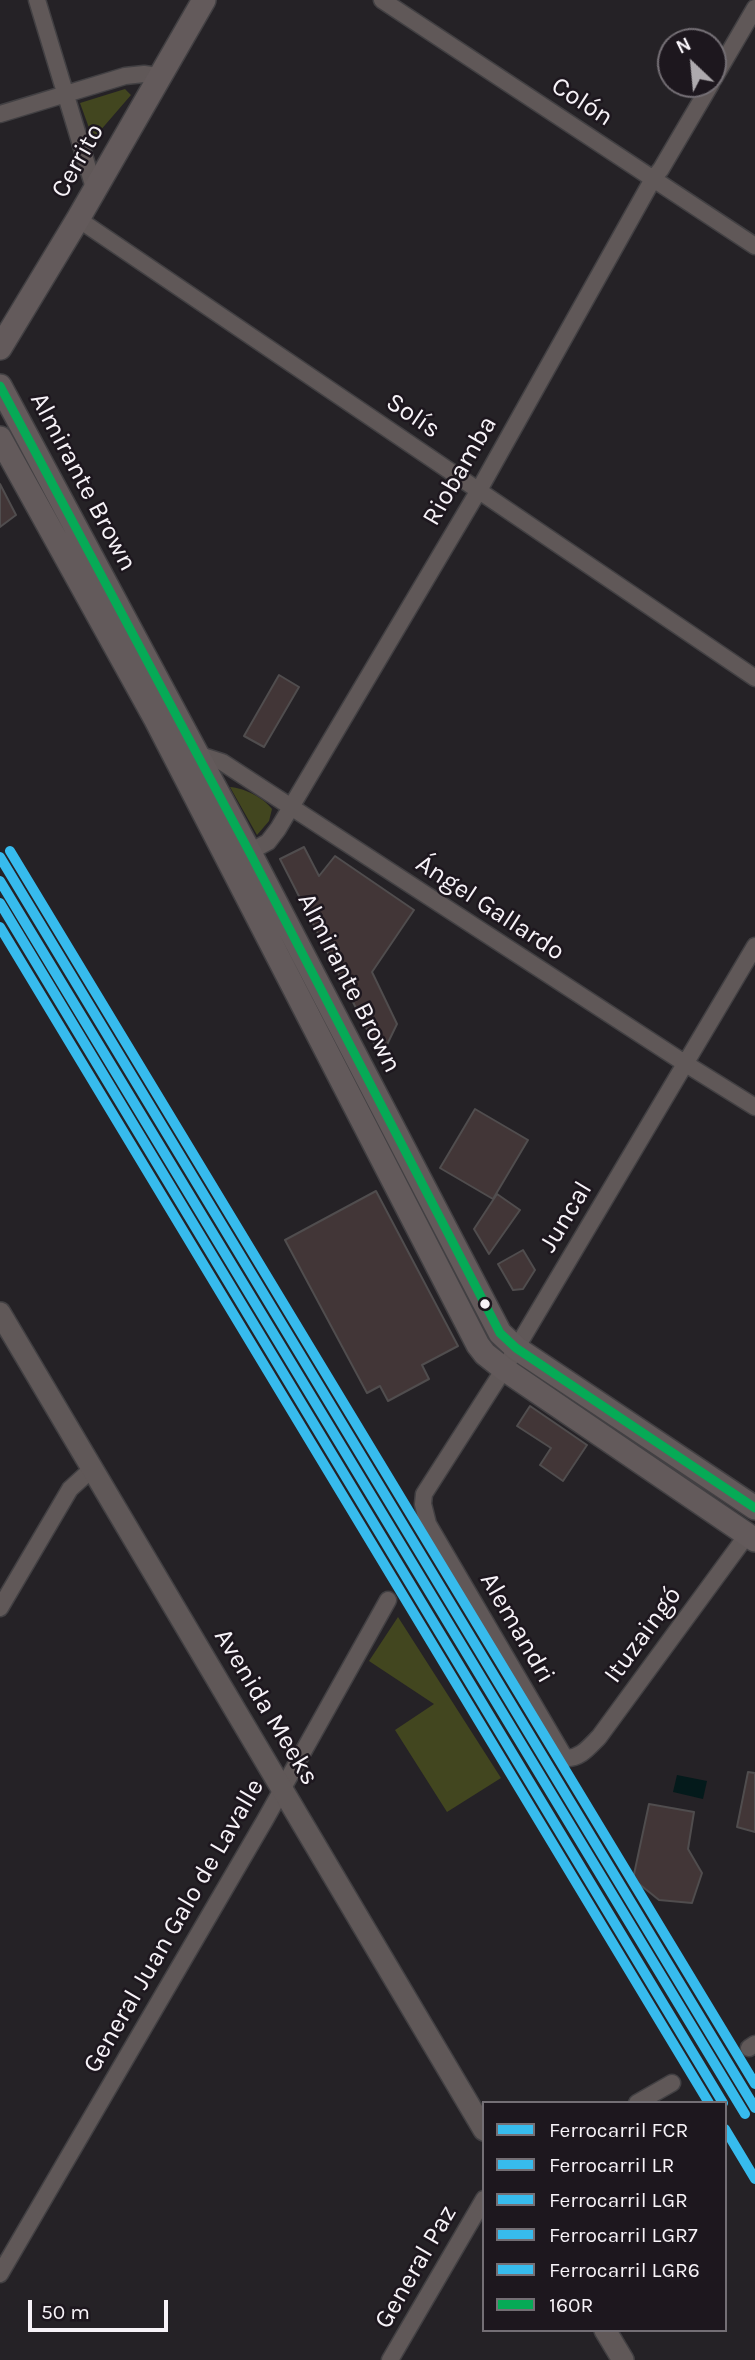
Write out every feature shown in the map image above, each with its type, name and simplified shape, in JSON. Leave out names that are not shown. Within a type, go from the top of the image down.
[{"type":"main road","name":"Cerrito","points":[[0,348],[204,0]]},
{"type":"main road","name":"Almirante Brown","points":[[0,386],[197,754],[240,857],[478,1345],[504,1369],[751,1537]]},
{"type":"main road","name":"Almirante Brown","points":[[0,438],[156,720],[240,857],[492,1321],[506,1341],[755,1508]]},
{"type":"street","points":[[37,0],[94,188]]},
{"type":"street","name":"Colón","points":[[382,0],[755,246]]},
{"type":"street","name":"Riobamba","points":[[727,56],[755,8]]},
{"type":"street","points":[[0,114],[125,76],[158,76]]},
{"type":"street","name":"Riobamba","points":[[240,857],[268,842],[290,807],[479,490],[653,179],[702,98]]},
{"type":"street","name":"Solís","points":[[78,219],[755,678]]},
{"type":"street","name":"Ángel Gallardo","points":[[197,754],[222,762],[755,1107]]},
{"type":"street","name":"Juncal","points":[[424,1514],[424,1494],[504,1369],[755,946]]},
{"type":"street","name":"Avenida Meeks","points":[[0,1312],[482,2127]]},
{"type":"street","points":[[0,1608],[70,1489],[93,1468]]},
{"type":"street","name":"Alemandri","points":[[424,1514],[561,1752],[565,1758],[574,1758]]},
{"type":"street","name":"Ituzaingó","points":[[574,1758],[587,1750],[599,1737],[751,1537]]},
{"type":"street","name":"General Juan Galo de Lavalle","points":[[0,2274],[282,1789],[388,1600]]},
{"type":"street","points":[[640,2101],[672,2082]]},
{"type":"street","name":"General Paz","points":[[390,2360],[482,2202]]},
{"type":"street","points":[[606,2332],[623,2360]]},
{"type":"green space","points":[[125,89],[131,95],[93,139],[80,103]]},
{"type":"green space","points":[[230,787],[253,794],[272,809],[269,821],[257,835]]},
{"type":"green space","points":[[398,1617],[501,1778],[447,1812],[395,1730],[434,1704],[369,1661]]},
{"type":"water","points":[[677,1775],[707,1781],[703,1799],[673,1792]]},
{"type":"building","points":[[0,484],[16,515],[0,527]]},
{"type":"building","points":[[279,675],[299,687],[264,747],[244,736]]},
{"type":"building","points":[[304,847],[319,876],[335,856],[414,910],[372,972],[397,1024],[381,1057],[280,859]]},
{"type":"building","points":[[475,1109],[528,1140],[493,1199],[440,1168]]},
{"type":"building","points":[[376,1191],[458,1346],[422,1365],[429,1379],[388,1401],[380,1386],[367,1393],[285,1240]]},
{"type":"building","points":[[497,1194],[520,1210],[489,1254],[474,1229]]},
{"type":"building","points":[[523,1250],[535,1270],[523,1289],[513,1290],[498,1264]]},
{"type":"building","points":[[530,1406],[587,1445],[563,1481],[540,1465],[551,1448],[517,1426]]},
{"type":"building","points":[[748,1772],[755,1773],[755,1832],[737,1827]]},
{"type":"building","points":[[649,1804],[694,1812],[688,1849],[702,1873],[692,1903],[659,1900],[633,1879]]},
{"type":"rail line","name":"LGR","points":[[10,851],[755,2084]]},
{"type":"rail line","name":"FCR","points":[[0,857],[755,2108]]},
{"type":"rail line","name":"LR","points":[[0,881],[745,2114]]},
{"type":"rail line","name":"LGR7","points":[[0,903],[722,2101]]},
{"type":"rail line","name":"LGR6","points":[[0,927],[708,2101]]},
{"type":"rail line","name":"LGR7","points":[[727,2132],[755,2179]]},
{"type":"transit line","name":"160R","points":[[0,386],[250,853],[500,1333],[516,1348],[755,1508]]}]
